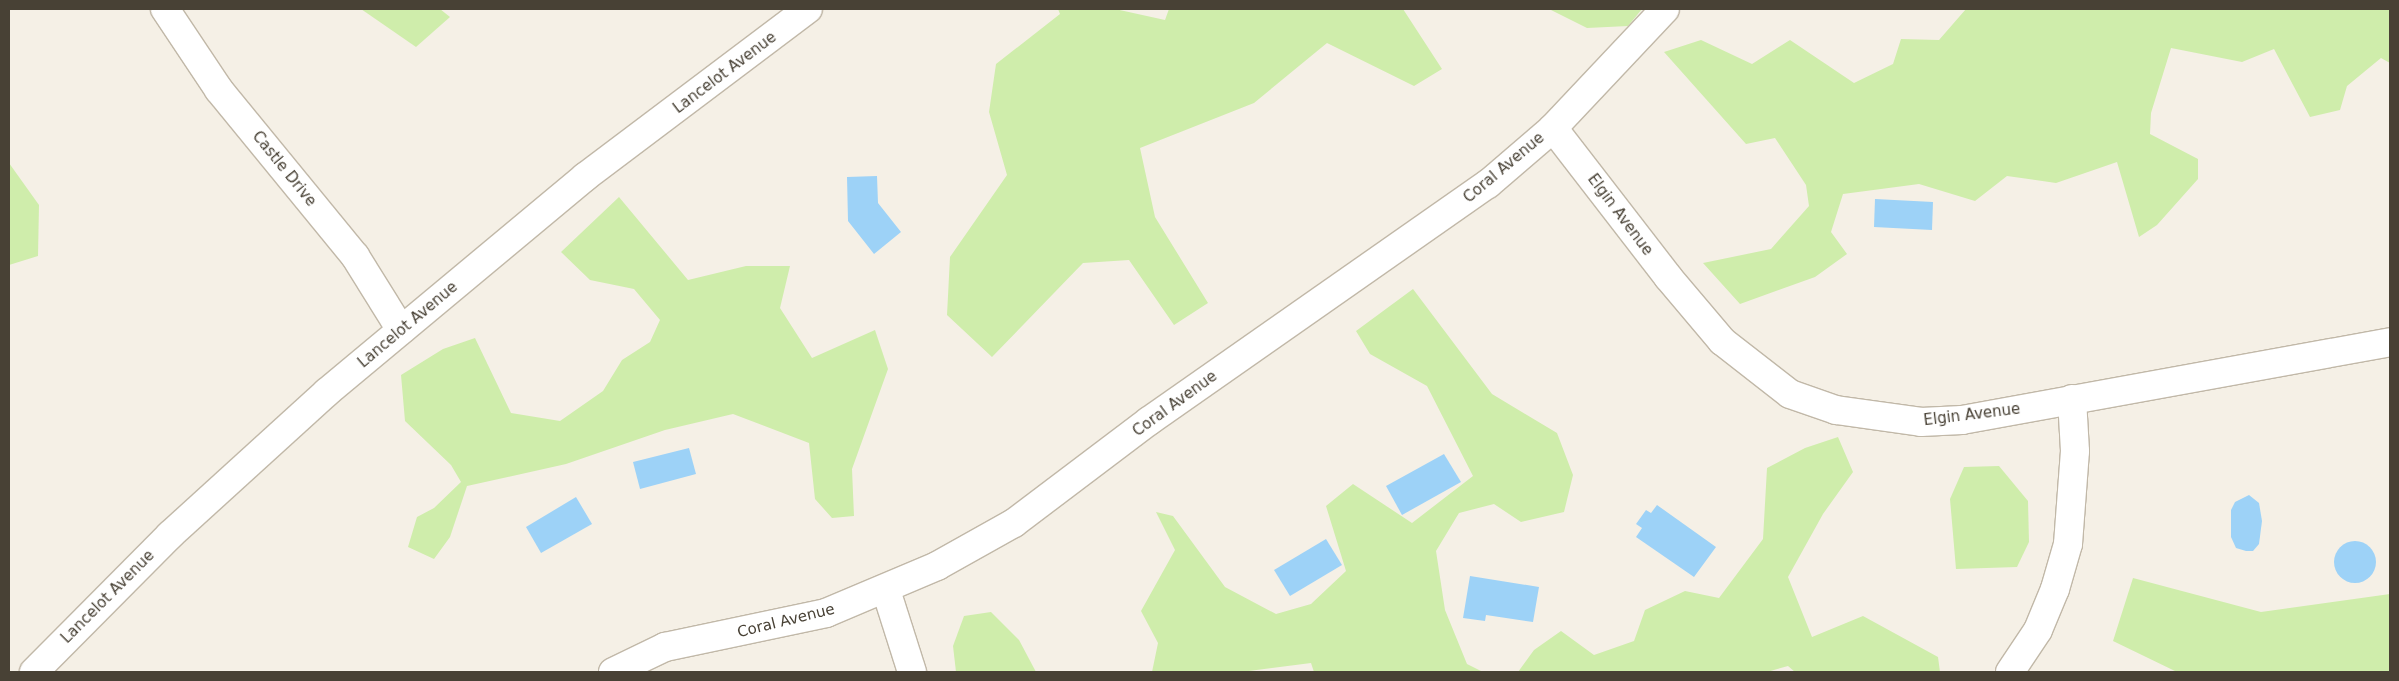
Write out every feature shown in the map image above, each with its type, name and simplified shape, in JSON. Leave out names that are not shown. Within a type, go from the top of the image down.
[{"type":"street","name":"Castle Drive","points":[[164,9],[219,90],[355,256],[401,330]]},
{"type":"street","name":"Lancelot Avenue","points":[[34,672],[170,535],[327,392],[586,177],[808,9]]},
{"type":"street","name":"Coral Avenue","points":[[613,672],[665,647],[826,613],[886,590],[1014,523],[1157,416],[1411,241],[1488,184],[1553,128],[1665,9]]},
{"type":"street","name":"Elgin Avenue","points":[[1553,128],[1668,277],[1722,341],[1790,394],[1836,410],[1921,422],[2002,414],[2072,399],[2390,342]]},
{"type":"street","points":[[2010,672],[2038,630],[2056,589],[2068,544],[2076,451],[2072,399]]},
{"type":"street","points":[[886,590],[912,672]]},
{"type":"green space","points":[[361,9],[440,9],[450,17],[416,47]]},
{"type":"green space","points":[[1058,9],[1115,9],[1165,20],[1169,9],[1403,9],[1442,69],[1414,86],[1327,43],[1254,103],[1140,148],[1155,217],[1208,303],[1174,325],[1129,260],[1083,263],[992,357],[947,315],[950,257],[1007,175],[989,112],[996,64],[1060,14]]},
{"type":"green space","points":[[1549,9],[1642,9],[1628,26],[1587,28]]},
{"type":"green space","points":[[1966,9],[2390,9],[2390,63],[2381,58],[2347,86],[2340,110],[2310,117],[2274,49],[2242,62],[2171,48],[2151,113],[2150,134],[2198,159],[2198,179],[2157,225],[2139,237],[2117,162],[2056,183],[2007,176],[1975,201],[1919,184],[1843,194],[1831,232],[1847,254],[1815,277],[1740,304],[1703,263],[1771,249],[1809,206],[1806,185],[1775,138],[1746,144],[1664,52],[1701,40],[1752,64],[1790,40],[1854,83],[1893,64],[1901,39],[1939,40]]},
{"type":"green space","points":[[9,163],[39,205],[38,256],[9,265]]},
{"type":"green space","points":[[619,197],[688,280],[746,266],[790,266],[780,308],[812,358],[875,330],[888,369],[852,469],[854,516],[832,518],[815,499],[809,443],[733,414],[665,430],[566,464],[467,486],[450,537],[434,559],[408,547],[417,517],[434,508],[461,482],[451,465],[405,421],[401,375],[443,349],[475,338],[511,413],[560,421],[603,391],[622,360],[650,342],[660,320],[634,289],[590,280],[561,252]]},
{"type":"green space","points":[[1413,289],[1492,394],[1557,433],[1573,475],[1564,512],[1521,522],[1494,504],[1459,513],[1436,551],[1445,610],[1467,664],[1483,672],[1314,672],[1311,663],[1241,672],[1152,672],[1158,643],[1141,611],[1175,550],[1156,512],[1173,516],[1225,587],[1276,614],[1311,604],[1346,571],[1326,506],[1353,484],[1412,523],[1473,476],[1427,386],[1370,354],[1356,331]]},
{"type":"green space","points":[[1838,437],[1853,472],[1823,514],[1788,577],[1812,637],[1863,616],[1938,657],[1940,672],[1795,672],[1788,666],[1767,672],[1518,672],[1534,650],[1561,631],[1594,655],[1634,641],[1645,610],[1685,591],[1719,598],[1763,539],[1767,468],[1805,448]]},
{"type":"green space","points":[[1999,466],[2028,501],[2029,542],[2017,567],[1956,569],[1950,499],[1964,467]]},
{"type":"green space","points":[[2133,578],[2261,612],[2390,594],[2390,672],[2177,672],[2113,641]]},
{"type":"green space","points":[[991,612],[1019,640],[1036,672],[956,672],[953,646],[964,616]]},
{"type":"water","points":[[877,176],[878,203],[901,232],[874,254],[848,221],[847,177]]},
{"type":"water","points":[[1875,199],[1933,202],[1932,230],[1874,227]]},
{"type":"water","points":[[689,448],[696,474],[640,489],[633,462]]},
{"type":"water","points":[[1444,454],[1461,482],[1402,515],[1386,486]]},
{"type":"water","points":[[2249,495],[2259,503],[2262,521],[2259,544],[2253,551],[2236,548],[2231,537],[2231,510],[2235,502]]},
{"type":"water","points":[[576,497],[592,524],[541,553],[526,527]]},
{"type":"water","points":[[1657,505],[1716,547],[1694,577],[1636,537],[1642,528],[1636,524],[1646,510],[1651,513]]},
{"type":"water","points":[[1326,539],[1342,565],[1290,596],[1274,570]]},
{"type":"water","points":[[2359,541],[2367,544],[2373,550],[2376,562],[2373,574],[2367,580],[2351,583],[2343,580],[2337,574],[2334,558],[2337,550],[2343,544]]},
{"type":"water","points":[[1470,576],[1539,587],[1533,622],[1486,615],[1485,621],[1463,618]]}]
